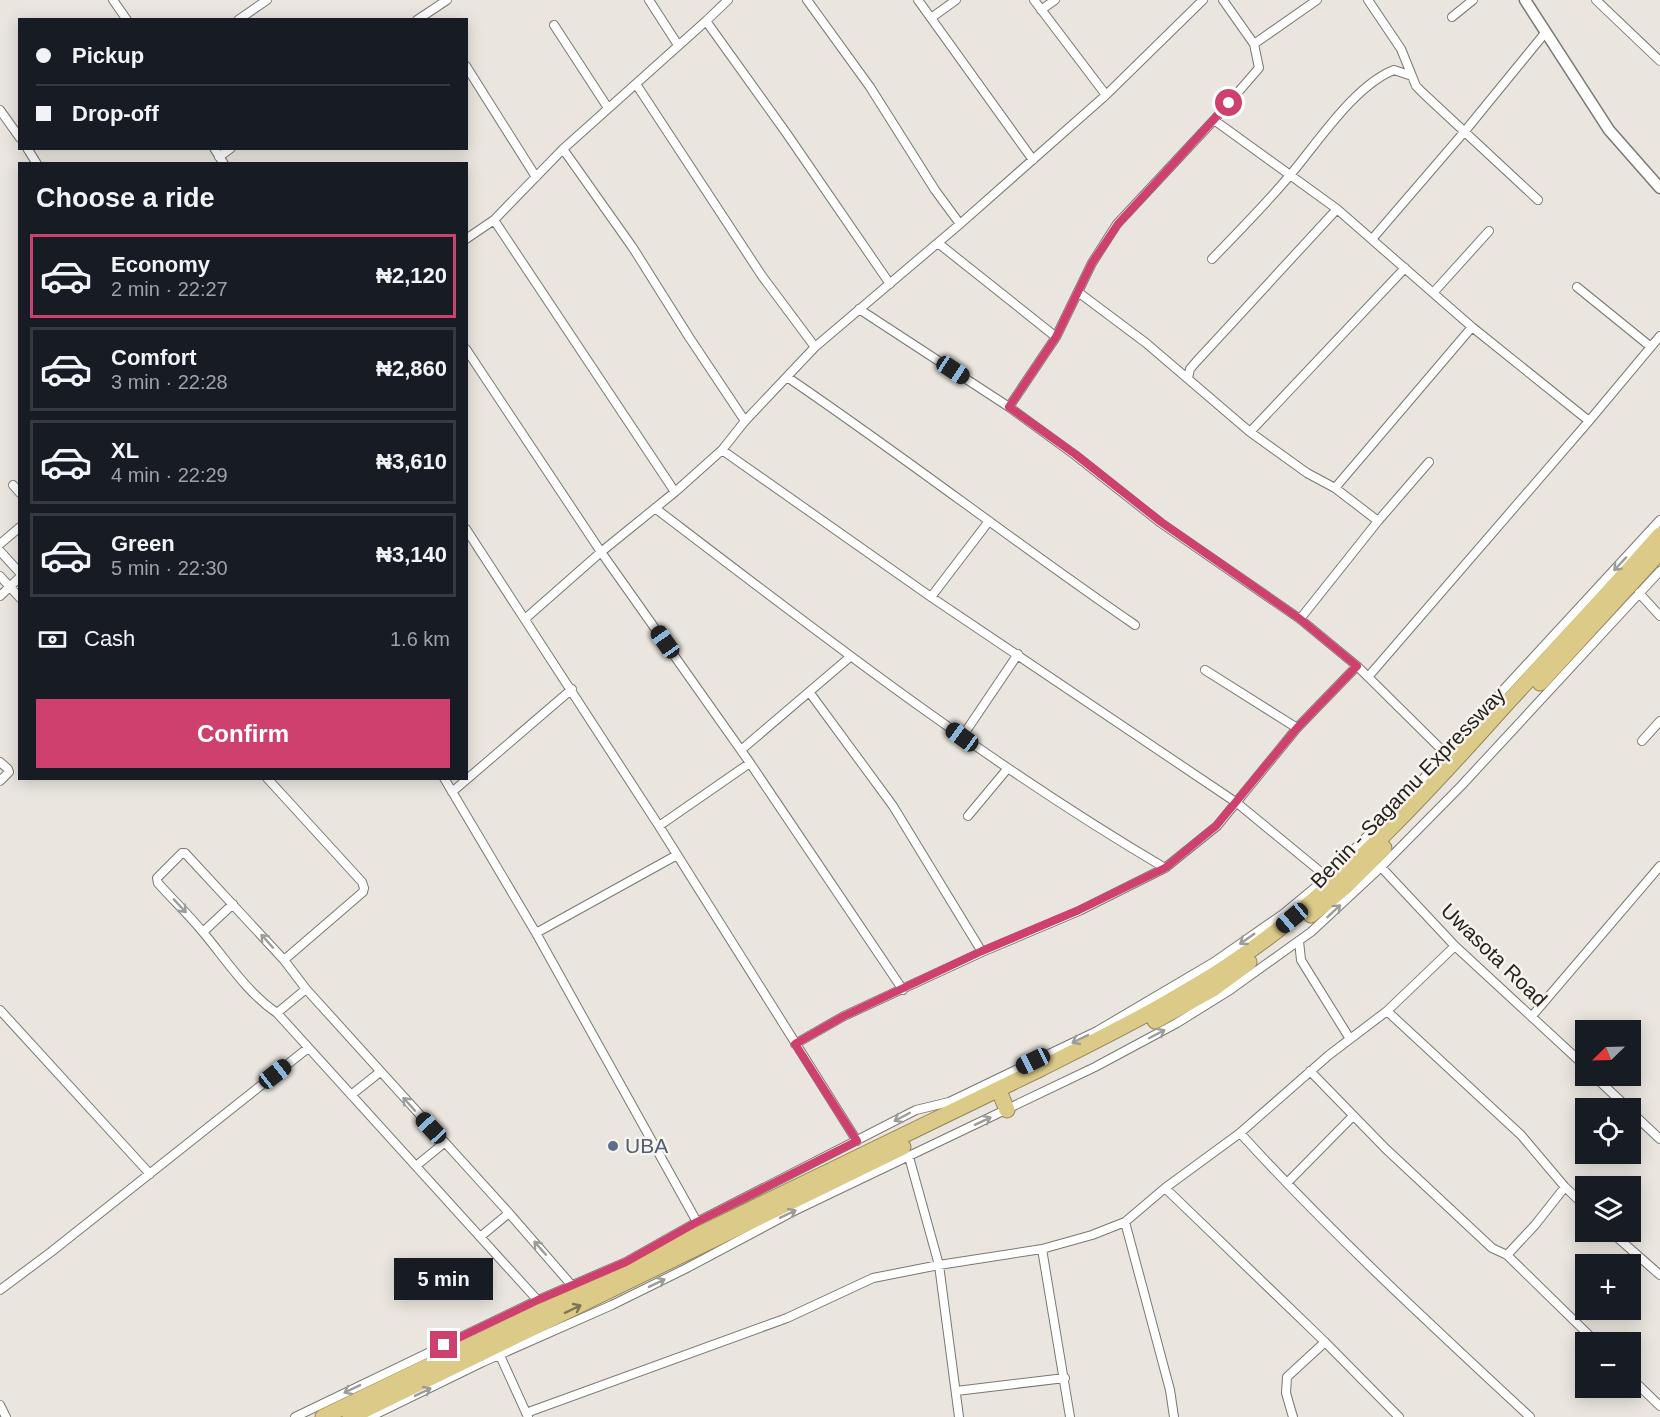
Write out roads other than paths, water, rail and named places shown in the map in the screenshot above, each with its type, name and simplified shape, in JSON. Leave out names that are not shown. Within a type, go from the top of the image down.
[{"type":"highway","name":"Benin - Sagamu Expressway","points":[[350,1417],[497,1350],[1005,1104],[1213,988],[1339,892],[1425,807],[1658,535]]},
{"type":"highway","points":[[323,1417],[541,1304],[1104,1037],[1242,956],[1310,903],[1383,836],[1454,762],[1658,535]]},
{"type":"street","points":[[113,0],[126,18]]},
{"type":"street","points":[[241,18],[267,0]]},
{"type":"street","points":[[425,18],[447,0]]},
{"type":"street","points":[[649,0],[678,45]]},
{"type":"street","points":[[468,237],[494,220],[563,149],[728,0]]},
{"type":"street","points":[[807,0],[870,87],[935,190],[960,224]]},
{"type":"street","points":[[918,0],[1033,160]]},
{"type":"street","points":[[932,18],[956,0]]},
{"type":"street","points":[[1034,0],[1106,96]]},
{"type":"street","points":[[1041,10],[1055,0]]},
{"type":"street","points":[[526,618],[722,450],[815,347],[1106,96],[1203,0]]},
{"type":"street","points":[[1009,407],[1056,337],[1092,263],[1118,224],[1259,68],[1254,44],[1223,0]]},
{"type":"street","points":[[1254,44],[1317,0]]},
{"type":"street","points":[[1368,0],[1401,49],[1416,86],[1538,200]]},
{"type":"street","points":[[1452,17],[1473,0]]},
{"type":"street","points":[[1524,0],[1609,130],[1660,188]]},
{"type":"street","points":[[1596,0],[1660,61]]},
{"type":"street","points":[[706,21],[788,134],[890,284]]},
{"type":"street","points":[[554,25],[608,108]]},
{"type":"street","points":[[1373,238],[1545,33]]},
{"type":"street","points":[[468,69],[536,177]]},
{"type":"street","points":[[1212,259],[1370,84],[1394,70],[1412,76]]},
{"type":"street","points":[[636,84],[762,276],[815,347]]},
{"type":"street","points":[[0,110],[18,135]]},
{"type":"street","points":[[1214,120],[1337,209],[1373,238],[1472,327],[1589,421]]},
{"type":"street","points":[[563,149],[633,248],[746,421]]},
{"type":"street","points":[[1188,378],[1190,369],[1196,362],[1337,209]]},
{"type":"street","points":[[494,220],[675,492]]},
{"type":"street","points":[[1433,293],[1489,231]]},
{"type":"street","points":[[938,243],[1056,337]]},
{"type":"street","points":[[1250,432],[1405,268]]},
{"type":"street","points":[[1578,287],[1651,347]]},
{"type":"street","points":[[1078,291],[1188,378],[1250,432],[1307,473],[1335,488],[1378,521]]},
{"type":"street","points":[[859,309],[1009,407],[1075,454],[1161,522],[1300,619],[1357,666],[1445,753]]},
{"type":"street","points":[[1335,488],[1472,327]]},
{"type":"street","points":[[1368,677],[1660,336]]},
{"type":"street","points":[[468,352],[601,552],[750,763],[903,990]]},
{"type":"street","points":[[787,377],[1135,625]]},
{"type":"street","points":[[722,450],[931,597],[1237,803],[1328,877]]},
{"type":"street","points":[[1300,619],[1378,521],[1429,462]]},
{"type":"street","points":[[13,485],[18,491]]},
{"type":"street","points":[[655,508],[850,657],[962,737],[1165,868]]},
{"type":"street","points":[[931,597],[989,521]]},
{"type":"street","points":[[0,544],[18,529]]},
{"type":"street","points":[[468,532],[659,826],[857,1141]]},
{"type":"street","points":[[295,1417],[541,1304],[277,1013],[266,1006],[158,883],[158,878],[182,853],[185,853],[284,960],[380,1072],[575,1289],[697,1222],[916,1110],[949,1102],[1097,1030],[1214,962],[1283,914],[1328,877],[1424,779],[1445,753],[1658,535]]},
{"type":"street","points":[[0,551],[18,573]]},
{"type":"street","points":[[370,1417],[497,1350],[612,1305],[685,1269],[759,1228],[909,1156],[1005,1104],[1095,1067],[1177,1023],[1230,990],[1311,932],[1381,867],[1461,786],[1660,571]]},
{"type":"street","points":[[0,576],[18,596]]},
{"type":"street","points":[[0,596],[18,577]]},
{"type":"street","points":[[1639,593],[1660,616]]},
{"type":"street","points":[[962,737],[1018,654]]},
{"type":"street","points":[[741,750],[850,657]]},
{"type":"street","points":[[795,1044],[844,1016],[982,951],[1079,910],[1165,868],[1216,826],[1297,728],[1357,666]]},
{"type":"street","points":[[1205,670],[1297,728]]},
{"type":"street","points":[[468,778],[572,690]]},
{"type":"street","points":[[810,693],[893,806],[982,951]]},
{"type":"street","points":[[1642,741],[1660,721]]},
{"type":"street","points":[[0,762],[9,772],[0,781]]},
{"type":"street","points":[[659,826],[750,763]]},
{"type":"street","points":[[968,816],[1008,768]]},
{"type":"street","points":[[269,780],[362,882],[364,888],[363,892],[284,960]]},
{"type":"street","points":[[445,780],[536,933],[697,1222]]},
{"type":"street","points":[[452,792],[466,780]]},
{"type":"street","points":[[536,933],[677,855]]},
{"type":"street","points":[[1532,1016],[1660,866]]},
{"type":"street","name":"Uwasota Road","points":[[1381,867],[1455,946],[1575,1057]]},
{"type":"street","points":[[203,932],[233,904]]},
{"type":"street","points":[[1299,940],[1302,949],[1301,960],[1350,1039]]},
{"type":"street","points":[[497,1350],[527,1415],[787,1318],[873,1278],[1042,1249],[1092,1235],[1125,1222],[1165,1188],[1240,1132],[1310,1071],[1387,1011],[1455,946]]},
{"type":"street","points":[[277,1013],[306,988]]},
{"type":"street","points":[[0,1010],[150,1174]]},
{"type":"street","points":[[1387,1011],[1521,1136],[1575,1197]]},
{"type":"street","points":[[0,1290],[308,1048]]},
{"type":"street","points":[[1310,1071],[1386,1149],[1492,1248],[1507,1255],[1586,1332]]},
{"type":"street","points":[[351,1095],[380,1072]]},
{"type":"street","points":[[1604,1086],[1617,1098]]},
{"type":"street","points":[[1287,1182],[1353,1116]]},
{"type":"street","points":[[1641,1121],[1660,1139]]},
{"type":"street","points":[[1240,1132],[1287,1182],[1437,1330],[1530,1417]]},
{"type":"street","points":[[416,1166],[444,1143]]},
{"type":"street","points":[[909,1156],[939,1265],[959,1417]]},
{"type":"street","points":[[1507,1255],[1535,1225],[1565,1187]]},
{"type":"street","points":[[1165,1188],[1325,1342],[1399,1417]]},
{"type":"street","points":[[480,1237],[509,1213]]},
{"type":"street","points":[[1125,1222],[1170,1390],[1174,1417]]},
{"type":"street","points":[[1622,1242],[1660,1275]]},
{"type":"street","points":[[1042,1249],[1070,1417]]},
{"type":"street","points":[[1293,1417],[1286,1393],[1287,1377],[1325,1342]]},
{"type":"street","points":[[956,1391],[1065,1378]]},
{"type":"street","points":[[1641,1388],[1660,1406]]},
{"type":"street","points":[[0,1404],[6,1417]]},
{"type":"place","name":"UBA","points":[[613,1146]]}]
